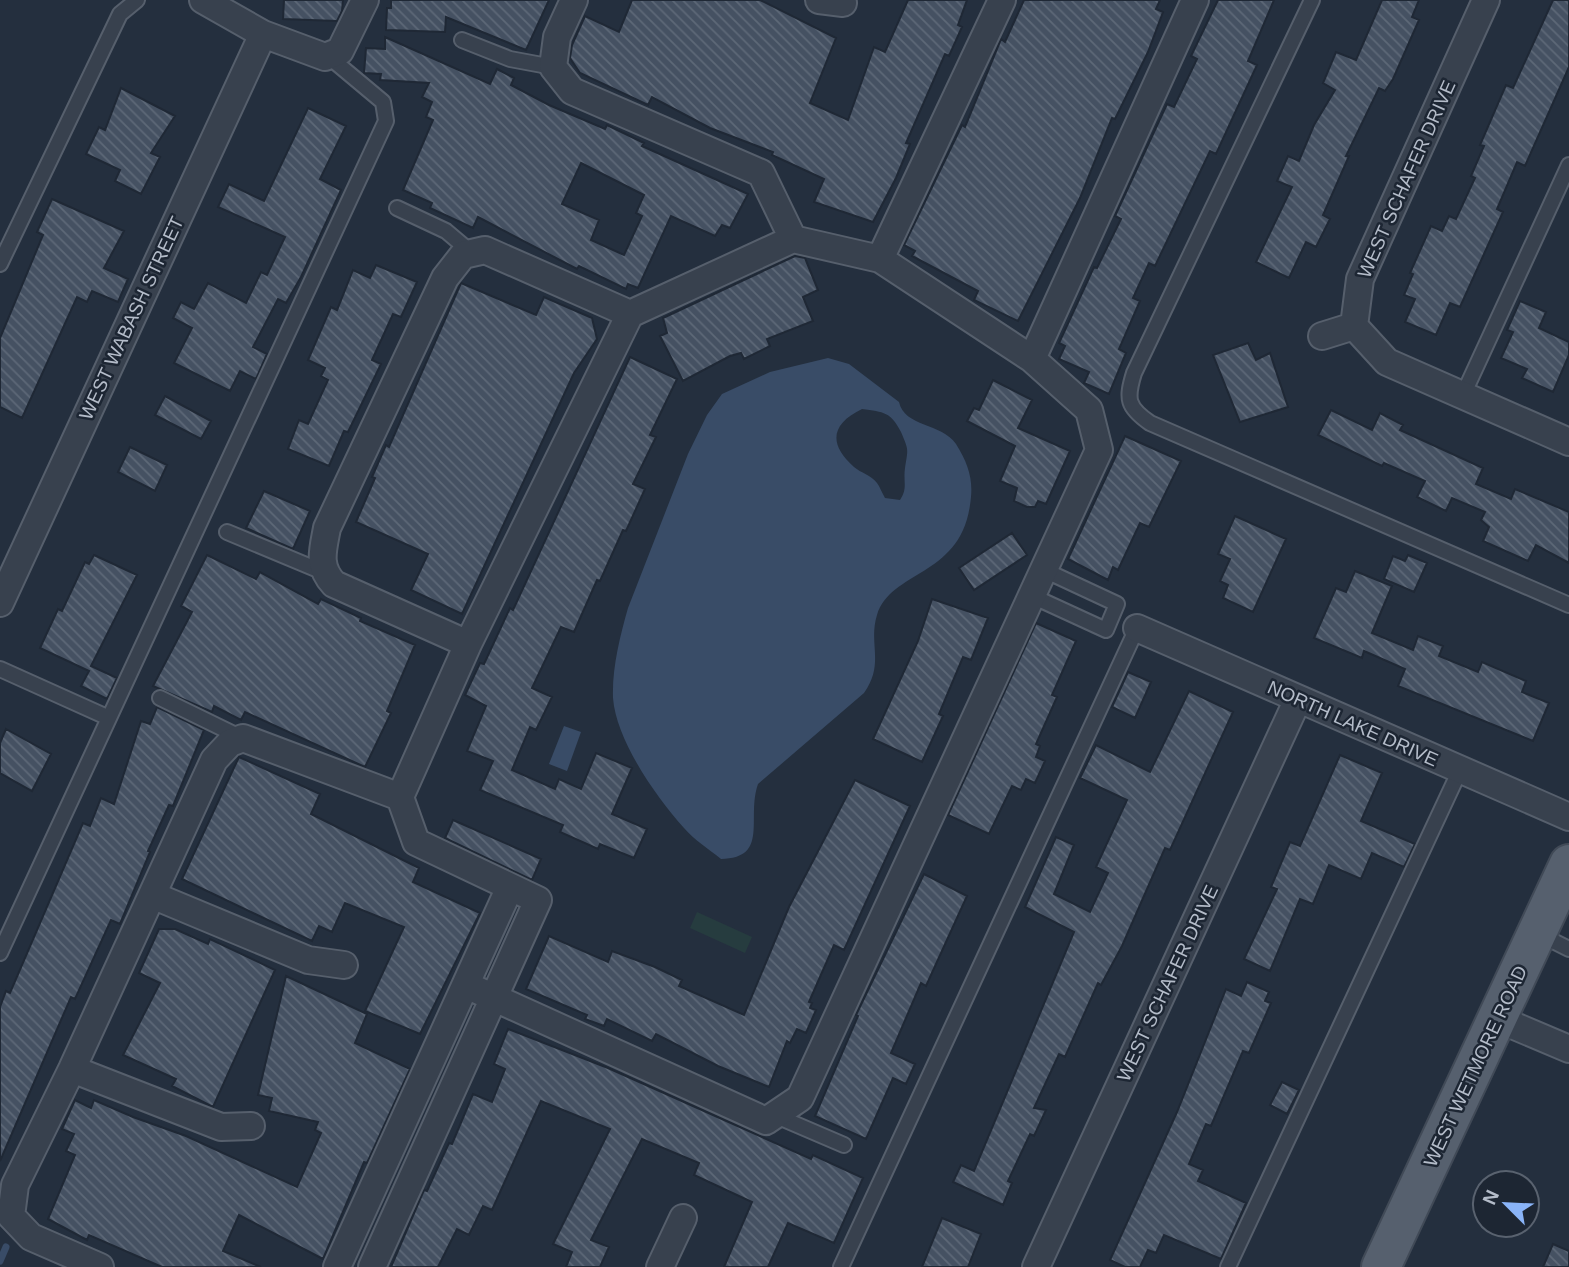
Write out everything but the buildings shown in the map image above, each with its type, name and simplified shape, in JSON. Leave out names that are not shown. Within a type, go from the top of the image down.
[{"type":"main road","name":"WEST WETMORE ROAD","points":[[1381,1267],[1498,1019],[1553,941],[1566,878]]},
{"type":"street","points":[[203,0],[263,34],[328,56],[340,51],[365,0]]},
{"type":"street","points":[[574,0],[557,37],[553,67],[572,91],[761,173],[793,239]]},
{"type":"street","points":[[880,259],[1002,0]]},
{"type":"street","points":[[1032,359],[1195,0]]},
{"type":"street","name":"WEST SCHAFER DRIVE","points":[[1354,327],[1360,279],[1486,0]]},
{"type":"street","name":"WEST WABASH STREET","points":[[0,603],[263,34]]},
{"type":"street","points":[[337,1267],[370,1233],[440,1119],[495,998],[538,900],[416,842],[400,797],[468,644],[630,314],[793,239],[880,259],[1032,359],[1089,410],[1099,450],[800,1098],[766,1121],[495,998],[466,985]]},
{"type":"street","points":[[468,644],[334,583],[323,572],[321,559],[327,528],[445,278],[463,255],[485,250],[630,314]]},
{"type":"street","points":[[1322,336],[1354,327],[1387,362],[1569,442]]},
{"type":"street","name":"NORTH LAKE DRIVE","points":[[1138,628],[1569,817]]},
{"type":"street","name":"WEST SCHAFER DRIVE","points":[[1036,1267],[1298,699]]},
{"type":"street","points":[[100,1267],[31,1237],[5,1217],[15,1185],[72,1069],[214,760],[230,743],[243,738],[400,797]]},
{"type":"street","points":[[372,1267],[370,1233],[411,1106],[510,887]]},
{"type":"street","points":[[152,895],[309,960],[344,965]]},
{"type":"street","points":[[1498,1019],[1569,1049]]},
{"type":"street","points":[[72,1069],[222,1127],[251,1126]]},
{"type":"street","points":[[660,1267],[683,1218]]},
{"type":"lane","points":[[0,264],[120,14],[136,0]]},
{"type":"lane","points":[[1311,0],[1134,373],[1129,388],[1129,402],[1134,412],[1150,423],[1569,605]]},
{"type":"lane","points":[[462,40],[510,59],[553,67]]},
{"type":"lane","points":[[0,953],[386,121],[383,102],[328,56]]},
{"type":"lane","points":[[1462,395],[1569,165]]},
{"type":"lane","points":[[397,208],[446,231],[472,253]]},
{"type":"lane","points":[[228,532],[323,572]]},
{"type":"lane","points":[[1032,596],[1107,630],[1117,604],[1044,570]]},
{"type":"lane","points":[[841,1267],[1138,628]]},
{"type":"lane","points":[[0,669],[109,718]]},
{"type":"lane","points":[[160,698],[243,738]]},
{"type":"lane","points":[[1228,1267],[1460,769]]},
{"type":"lane","points":[[411,1106],[440,1119]]},
{"type":"lane","points":[[774,1115],[844,1145]]},
{"type":"green space","points":[[697,912],[752,937],[745,953],[690,928]]},
{"type":"water","points":[[828,358],[849,364],[899,402],[908,416],[950,437],[967,466],[971,496],[964,529],[953,546],[940,560],[896,589],[885,600],[875,625],[874,672],[864,693],[758,784],[751,844],[746,852],[736,857],[721,859],[684,828],[639,767],[621,732],[616,714],[613,698],[614,675],[628,608],[688,454],[707,415],[722,394],[770,372]],"holes":[[[862,409],[881,412],[890,417],[901,432],[907,453],[905,488],[900,500],[885,498],[875,480],[857,469],[840,450],[837,442],[839,428],[844,421]]]},
{"type":"water","points":[[564,726],[581,732],[567,771],[549,764]]},
{"type":"waterway","points":[[0,1261],[6,1247]]}]
